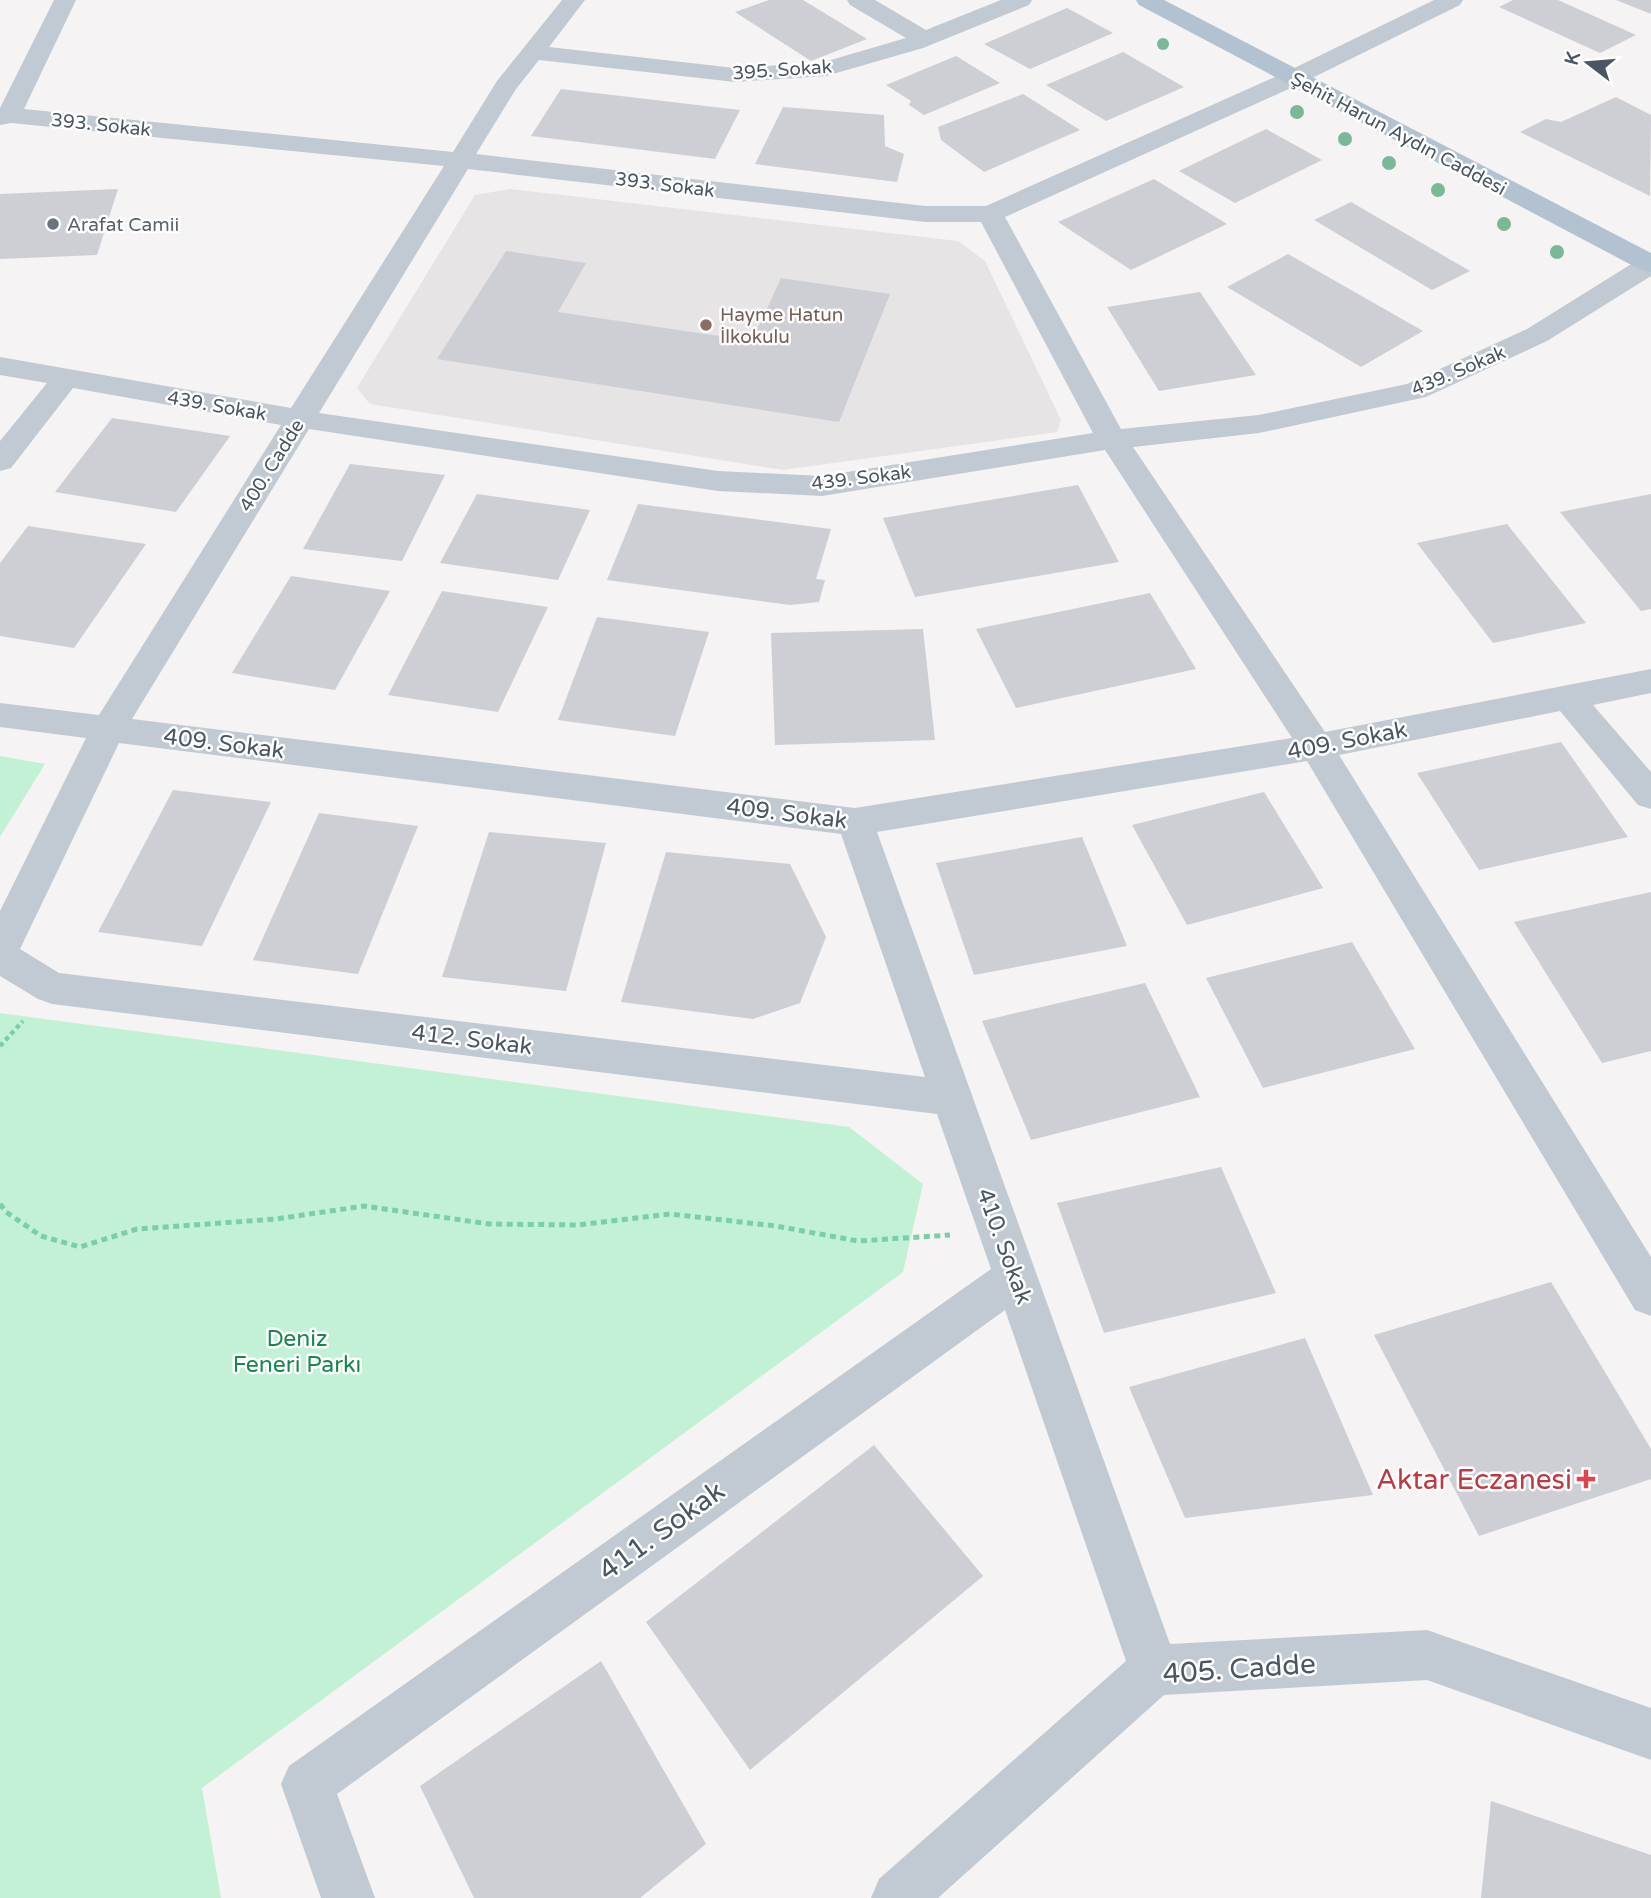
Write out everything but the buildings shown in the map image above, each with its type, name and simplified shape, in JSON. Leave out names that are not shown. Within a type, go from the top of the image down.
[{"type":"main road","name":"Şehit Harun Aydın Caddesi","points":[[1147,0],[1651,264]]},
{"type":"street","points":[[5,116],[64,8],[65,0]]},
{"type":"street","name":"400. Cadde","points":[[0,950],[108,729],[506,86],[574,0]]},
{"type":"street","points":[[858,0],[925,39]]},
{"type":"street","name":"395. Sokak","points":[[533,52],[735,75],[825,69],[925,39],[1021,0]]},
{"type":"street","name":"393. Sokak","points":[[5,116],[459,160],[925,214],[990,214],[1293,78],[1452,0]]},
{"type":"street","points":[[990,214],[1096,414],[1316,747],[1651,1296]]},
{"type":"street","name":"439. Sokak","points":[[0,366],[300,419],[718,481],[821,486],[1115,439],[1259,424],[1416,391],[1537,335],[1651,264]]},
{"type":"street","points":[[0,461],[66,378]]},
{"type":"street","name":"409. Sokak","points":[[0,715],[855,822],[1316,747],[1651,681]]},
{"type":"street","points":[[1568,698],[1651,796]]},
{"type":"street","name":"410. Sokak","points":[[855,822],[1154,1670]]},
{"type":"street","name":"412. Sokak","points":[[0,957],[52,988],[952,1098]]},
{"type":"street","name":"411. Sokak","points":[[348,1898],[307,1784],[1016,1276]]},
{"type":"street","name":"405. Cadde","points":[[920,1891],[1154,1670],[1427,1655],[1651,1734]]},
{"type":"path","points":[[0,1204],[6,1212],[41,1236],[80,1247],[137,1230],[276,1219],[364,1206],[489,1224],[578,1225],[670,1214],[776,1226],[858,1241],[999,1232]]},
{"type":"shaded area","name":"Hayme Hatun İlkokulu","points":[[510,189],[958,241],[985,261],[1061,420],[1057,432],[783,470],[370,404],[357,388],[475,195]]},
{"type":"green space","points":[[0,756],[45,764],[0,837]]},
{"type":"green space","name":"Deniz Feneri Parkı","points":[[0,1013],[849,1127],[923,1184],[903,1272],[202,1788],[221,1898],[0,1898]]},
{"type":"place","name":"Arafat Camii","points":[[53,224]]},
{"type":"place","name":"Hayme Hatun İlkokulu","points":[[706,325]]},
{"type":"place","name":"Aktar Eczanesi","points":[[1586,1479]]}]
